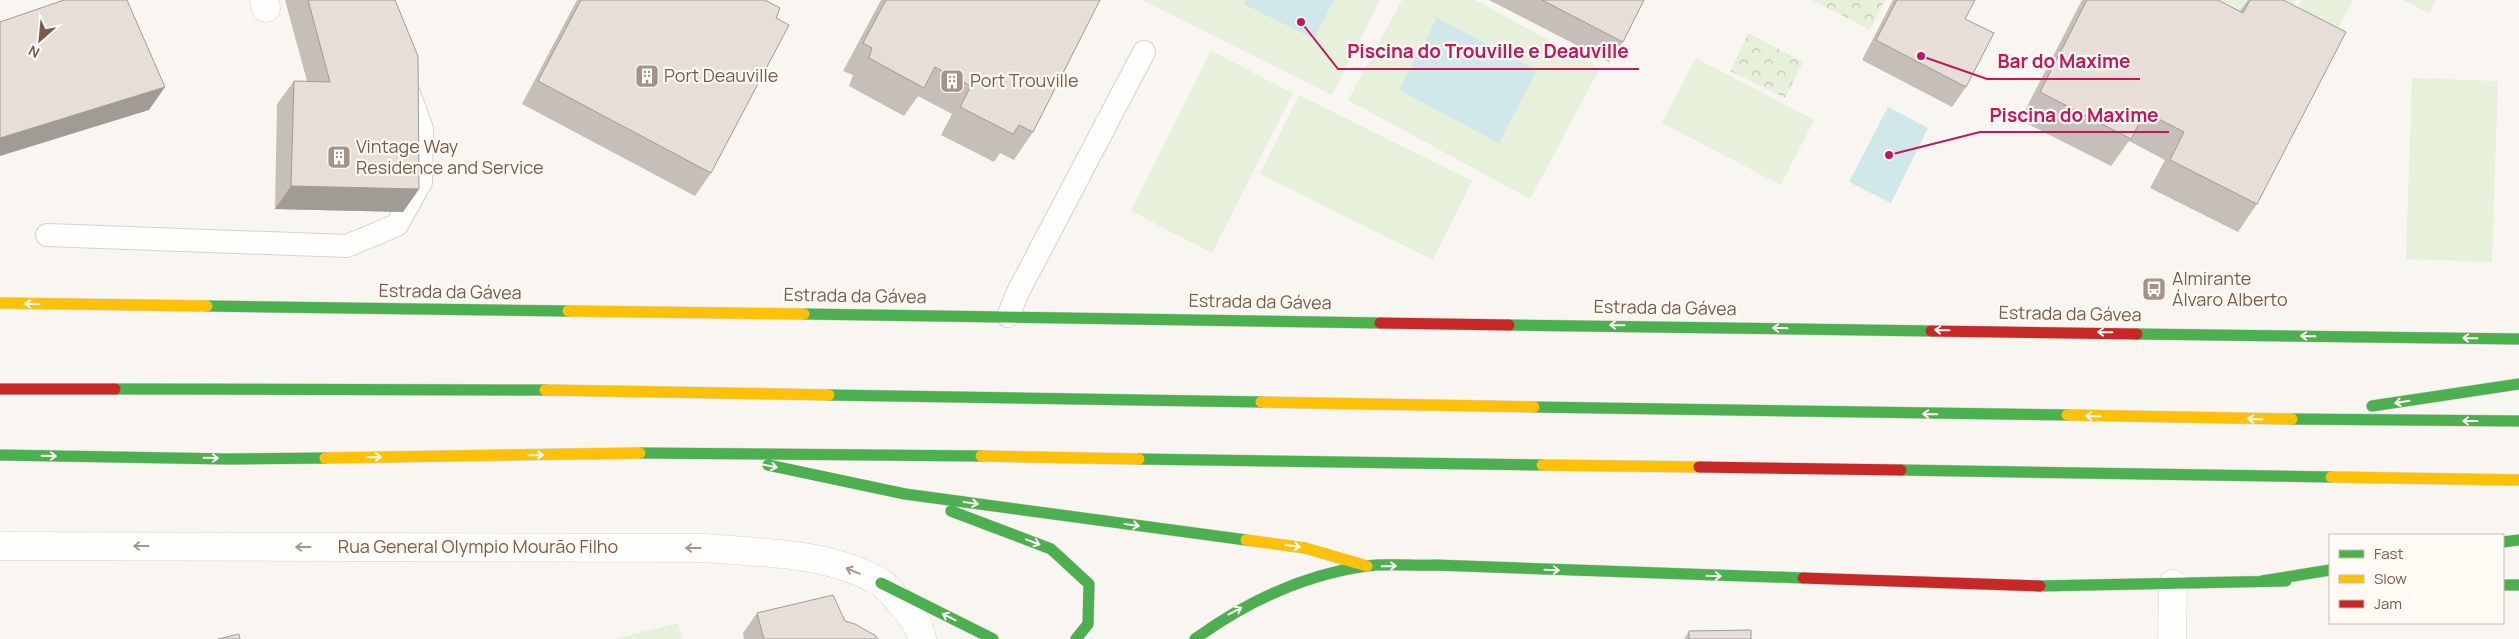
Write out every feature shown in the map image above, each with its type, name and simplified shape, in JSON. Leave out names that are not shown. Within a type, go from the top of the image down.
[{"type":"main road","name":"Estrada da Gávea","points":[[0,303],[2519,339]]},
{"type":"main road","points":[[2286,419],[2519,384]]},
{"type":"main road","points":[[0,389],[532,390],[2286,419],[2519,421]]},
{"type":"main road","points":[[0,455],[228,459],[705,452],[2519,480]]},
{"type":"main road","points":[[705,452],[905,494],[1305,548],[1367,566]]},
{"type":"main road","points":[[905,494],[1051,549],[1088,584],[1088,624],[1076,639]]},
{"type":"main road","points":[[2504,542],[2519,540]]},
{"type":"main road","points":[[1195,639],[1219,620],[1258,599],[1297,583],[1367,566],[1435,565],[2035,586],[2262,581],[2329,582]]},
{"type":"main road","points":[[2262,581],[2329,570]]},
{"type":"main road","points":[[881,583],[993,639]]},
{"type":"main road","points":[[2504,585],[2519,585]]},
{"type":"street","name":"Rua General Olympio Mourão Filho","points":[[0,546],[705,548],[803,557],[846,568],[881,583],[907,610],[921,633],[922,639]]},
{"type":"street","points":[[2172,584],[2172,639]]},
{"type":"lane","points":[[1008,316],[1018,292],[1144,52]]},
{"type":"lane","points":[[47,235],[347,246],[397,225],[421,182],[422,129],[402,74]]},
{"type":"green space","points":[[1142,0],[1380,0],[1332,95]]},
{"type":"green space","points":[[1402,0],[1475,0],[1600,68],[1530,199],[1348,100]]},
{"type":"green space","points":[[1812,0],[1885,0],[1870,30]]},
{"type":"green space","points":[[2220,0],[2296,0],[2280,31]]},
{"type":"green space","points":[[2302,0],[2353,0],[2332,40],[2292,19]]},
{"type":"green space","points":[[2403,0],[2436,0],[2429,13]]},
{"type":"green space","points":[[1748,33],[1803,62],[1785,98],[1730,71]]},
{"type":"green space","points":[[1211,51],[1293,93],[1212,253],[1131,211]]},
{"type":"green space","points":[[1696,58],[1814,120],[1781,185],[1662,123]]},
{"type":"green space","points":[[2412,78],[2498,81],[2492,262],[2406,259]]},
{"type":"green space","points":[[1299,95],[1472,181],[1433,260],[1260,174]]},
{"type":"green space","points":[[678,623],[683,639],[614,639]]},
{"type":"water","points":[[1246,0],[1334,0],[1314,39],[1244,4]]},
{"type":"water","points":[[1437,18],[1537,70],[1499,143],[1399,90]]},
{"type":"water","points":[[1888,107],[1928,128],[1891,203],[1849,182]]},
{"type":"building","points":[[64,0],[127,0],[165,87],[0,138],[0,22]]},
{"type":"building","name":"Vintage Way Residence and Service","points":[[308,0],[395,0],[418,56],[419,189],[291,186],[294,81],[330,82]]},
{"type":"building","name":"Port Deauville","points":[[581,0],[765,0],[780,8],[776,18],[789,25],[711,173],[538,81]]},
{"type":"building","name":"Port Trouville","points":[[886,0],[1100,0],[1033,132],[1019,125],[1013,134],[960,107],[971,86],[935,67],[924,88],[869,58],[872,48],[863,43]]},
{"type":"building","points":[[1542,0],[1644,0],[1623,42]]},
{"type":"building","points":[[1897,0],[1975,0],[1965,19],[1994,33],[1966,87],[1876,40]]},
{"type":"building","points":[[2087,0],[2218,0],[2243,13],[2250,0],[2283,0],[2346,32],[2257,204],[2170,160],[2184,132],[2145,112],[2131,139],[2040,92]]},
{"type":"building","points":[[833,595],[845,621],[855,624],[878,639],[764,639],[757,613]]},
{"type":"building","points":[[1751,630],[1751,639],[1689,639],[1689,631]]},
{"type":"building","points":[[239,634],[240,639],[218,639]]},
{"type":"traffic: fast","points":[[207,306],[568,311]]},
{"type":"traffic: fast","points":[[804,314],[1380,323]]},
{"type":"traffic: fast","points":[[1509,325],[1931,331]]},
{"type":"traffic: fast","points":[[2137,334],[2519,339]]},
{"type":"traffic: fast","points":[[2372,406],[2519,384]]},
{"type":"traffic: fast","points":[[115,389],[545,390]]},
{"type":"traffic: fast","points":[[829,395],[1261,402]]},
{"type":"traffic: fast","points":[[1534,407],[2067,415]]},
{"type":"traffic: fast","points":[[2292,419],[2519,421]]},
{"type":"traffic: fast","points":[[640,453],[981,456]]},
{"type":"traffic: fast","points":[[0,455],[228,459],[325,458]]},
{"type":"traffic: fast","points":[[1139,459],[1542,465]]},
{"type":"traffic: fast","points":[[768,465],[905,494],[1246,540]]},
{"type":"traffic: fast","points":[[1901,470],[2331,477]]},
{"type":"traffic: fast","points":[[951,511],[1051,549],[1089,584],[1088,624],[1076,639]]},
{"type":"traffic: fast","points":[[2504,542],[2519,540]]},
{"type":"traffic: fast","points":[[1195,639],[1234,613],[1276,592],[1320,576],[1366,566],[1435,565],[1803,578]]},
{"type":"traffic: fast","points":[[2262,581],[2329,570]]},
{"type":"traffic: fast","points":[[2040,586],[2286,581]]},
{"type":"traffic: fast","points":[[881,583],[993,639]]},
{"type":"traffic: fast","points":[[2504,585],[2519,585]]},
{"type":"traffic: slow","points":[[0,303],[207,306]]},
{"type":"traffic: slow","points":[[568,311],[804,314]]},
{"type":"traffic: slow","points":[[545,390],[829,395]]},
{"type":"traffic: slow","points":[[1261,402],[1534,407]]},
{"type":"traffic: slow","points":[[2067,415],[2292,419]]},
{"type":"traffic: slow","points":[[325,458],[640,453]]},
{"type":"traffic: slow","points":[[981,456],[1139,459]]},
{"type":"traffic: slow","points":[[1542,465],[1699,467]]},
{"type":"traffic: slow","points":[[2331,477],[2519,480]]},
{"type":"traffic: slow","points":[[1246,540],[1305,548],[1367,566]]},
{"type":"traffic: jam","points":[[1380,323],[1509,325]]},
{"type":"traffic: jam","points":[[1931,331],[2137,334]]},
{"type":"traffic: jam","points":[[0,389],[115,389]]},
{"type":"traffic: jam","points":[[1699,467],[1901,470]]},
{"type":"traffic: jam","points":[[1803,578],[2040,586]]},
{"type":"place","name":"Piscina do Trouville e Deauville","points":[[1301,22]]},
{"type":"place","name":"Bar do Maxime","points":[[1921,56]]},
{"type":"place","name":"Port Deauville","points":[[647,76]]},
{"type":"place","name":"Port Trouville","points":[[952,81]]},
{"type":"place","name":"Piscina do Maxime","points":[[1889,155]]},
{"type":"place","name":"Vintage Way Residence and Service","points":[[339,157]]},
{"type":"place","name":"Almirante Álvaro Alberto","points":[[2154,289]]}]
